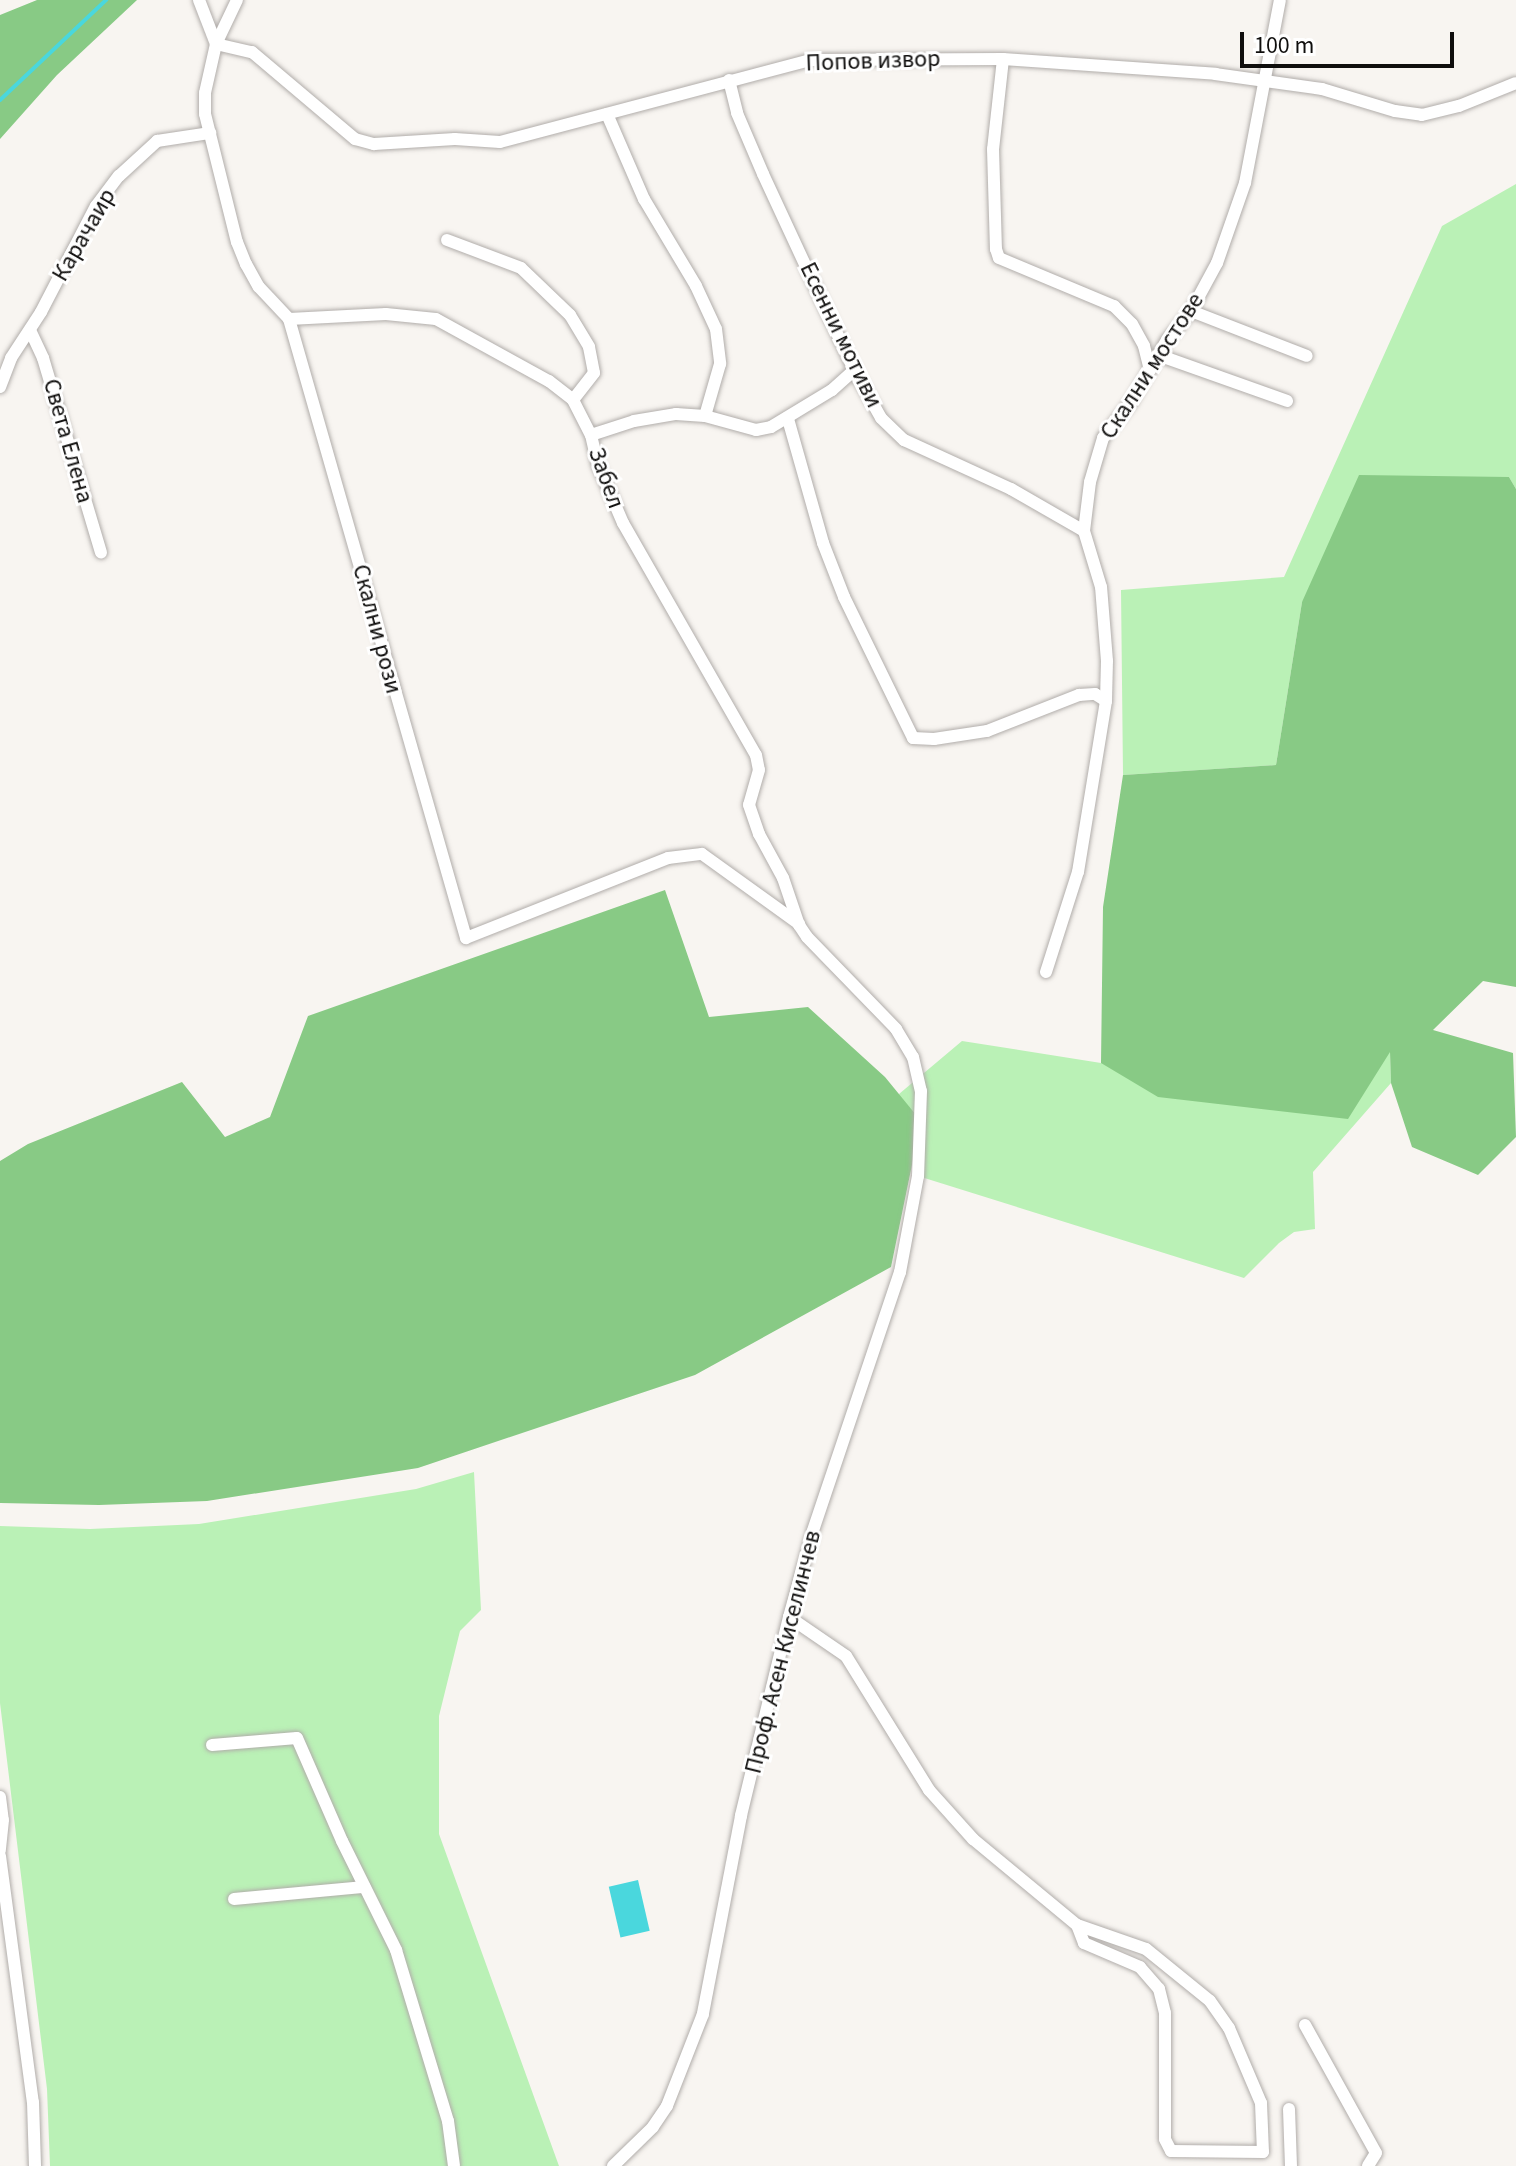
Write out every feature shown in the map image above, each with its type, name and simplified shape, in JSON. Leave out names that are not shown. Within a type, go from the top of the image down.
[{"type":"street","points":[[199,0],[216,44]]},
{"type":"street","points":[[237,0],[216,44],[205,93],[210,133],[246,264],[259,287],[289,319]]},
{"type":"street","name":"Скални мостове","points":[[1046,972],[1078,872],[1106,701],[1107,661],[1101,587],[1084,531],[1090,482],[1103,438],[1131,402],[1158,355],[1191,311],[1217,263],[1245,183],[1280,0]]},
{"type":"street","name":"Попов извор","points":[[216,44],[252,52],[355,139],[374,144],[455,139],[500,142],[810,60],[1003,59],[1265,79],[1322,89],[1395,111],[1422,115],[1459,106],[1516,83]]},
{"type":"street","points":[[1003,59],[993,149],[996,249],[999,258],[1114,306],[1132,324],[1144,346],[1150,370]]},
{"type":"street","name":"Есенни мотиви","points":[[729,80],[737,113],[763,174],[854,370],[881,418],[904,440],[1011,489],[1084,531]]},
{"type":"street","points":[[607,114],[644,199],[696,286],[716,329],[720,364],[705,416]]},
{"type":"street","name":"Карачаир","points":[[0,387],[11,358],[30,330],[96,206],[119,176],[157,141],[210,133]]},
{"type":"street","points":[[447,240],[521,268],[570,315],[589,347],[594,373],[573,400]]},
{"type":"street","points":[[1191,311],[1307,356]]},
{"type":"street","name":"Забел","points":[[289,319],[386,314],[436,319],[549,381],[573,400],[591,435],[598,465],[623,523],[756,755],[759,770],[749,805],[759,834],[783,878],[799,925],[896,1029],[913,1057],[921,1091],[921,1121]]},
{"type":"street","name":"Скални рози","points":[[289,319],[466,938],[668,858],[702,854],[799,925]]},
{"type":"street","name":"Света Елена","points":[[30,330],[43,358],[101,553]]},
{"type":"street","points":[[1158,355],[1184,368],[1287,401]]},
{"type":"street","points":[[591,435],[634,421],[676,414],[705,416],[756,430],[788,419],[854,370]]},
{"type":"street","points":[[788,419],[823,543],[844,597],[913,738],[934,739],[987,731],[1079,695],[1095,694],[1106,701]]},
{"type":"street","name":"Проф. Асен Киселинчев","points":[[613,2166],[653,2127],[667,2106],[703,2014],[741,1816],[789,1617],[813,1531],[900,1272],[918,1176],[921,1121]]},
{"type":"street","points":[[789,1617],[836,1648],[855,1667],[918,1774],[953,1819],[1077,1925],[1146,1949],[1210,2001],[1229,2028],[1261,2103],[1263,2152]]},
{"type":"street","points":[[212,1745],[297,1738],[403,1972],[448,2121],[454,2166]]},
{"type":"street","points":[[0,1797],[3,1820],[0,1854],[33,2102],[35,2166]]},
{"type":"street","points":[[234,1899],[364,1887]]},
{"type":"street","points":[[1077,1925],[1084,1943],[1140,1967],[1159,1989],[1165,2013],[1165,2139],[1171,2151],[1263,2152],[1291,2161],[1289,2109]]},
{"type":"street","points":[[1305,2025],[1376,2153],[1375,2160],[1368,2166]]},
{"type":"green space","points":[[37,0],[137,0],[57,75],[0,139],[0,15]]},
{"type":"green space","points":[[1516,184],[1516,489],[1509,477],[1302,602],[1276,765],[1123,775],[1121,590],[1284,577],[1442,226]]},
{"type":"green space","points":[[1359,475],[1509,477],[1516,489],[1516,987],[1483,981],[1433,1030],[1513,1053],[1516,1137],[1478,1175],[1412,1147],[1391,1083],[1390,1052],[1348,1119],[1158,1097],[1101,1063],[1103,907],[1123,775],[1276,765],[1302,602]]},
{"type":"green space","points":[[665,890],[709,1017],[808,1007],[885,1077],[921,1121],[891,1267],[695,1375],[418,1468],[207,1501],[99,1505],[0,1503],[0,1161],[28,1144],[182,1082],[225,1137],[270,1117],[308,1016]]},
{"type":"green space","points":[[962,1041],[1101,1063],[1390,1050],[1391,1083],[1313,1172],[1315,1229],[1294,1232],[1244,1278],[918,1176],[899,1094]]},
{"type":"green space","points":[[474,1472],[481,1610],[460,1631],[439,1716],[439,1834],[559,2166],[50,2166],[47,2089],[0,1703],[0,1526],[90,1529],[199,1524],[416,1489]]},
{"type":"water","points":[[638,1880],[650,1931],[620,1937],[609,1887]]},
{"type":"waterway","points":[[0,100],[106,0]]}]
